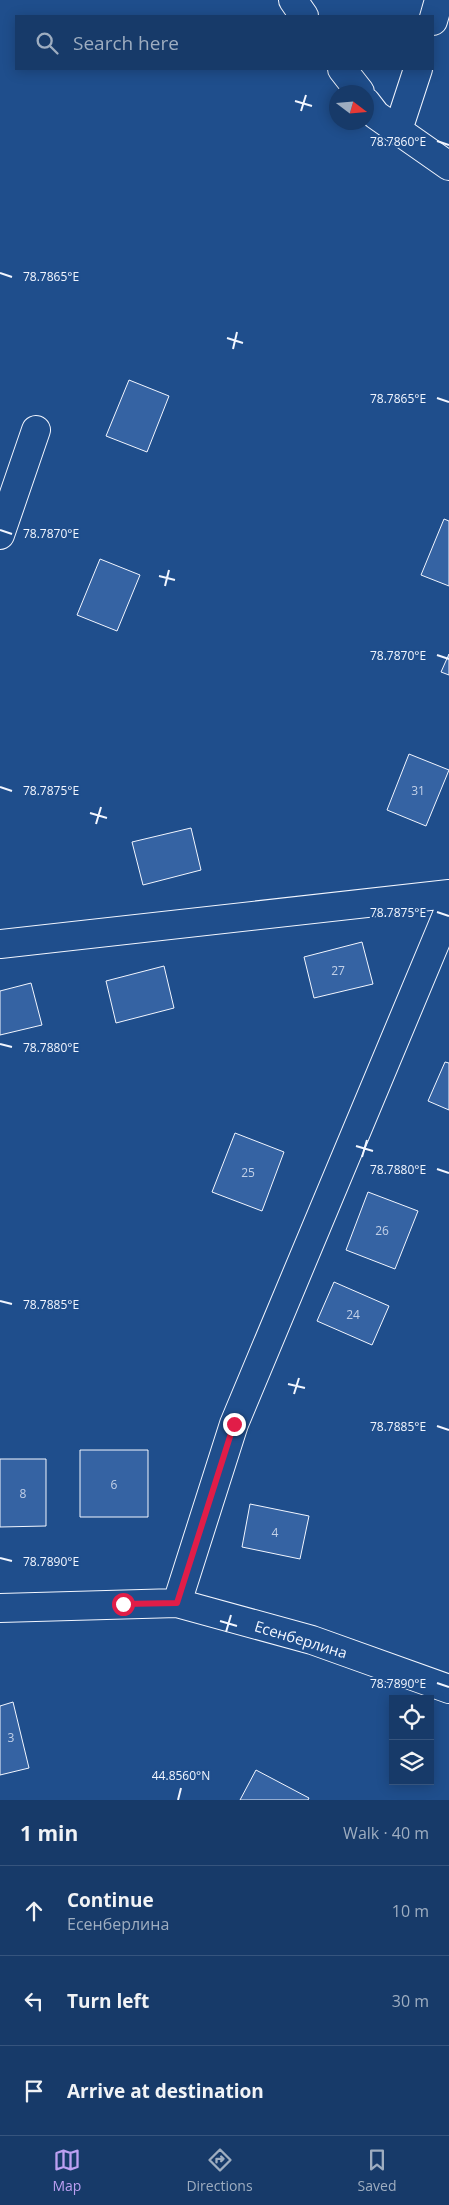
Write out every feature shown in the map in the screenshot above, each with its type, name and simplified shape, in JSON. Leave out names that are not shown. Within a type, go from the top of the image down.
[{"type":"street","points":[[293,0],[303,15]]},
{"type":"street","points":[[434,18],[440,0]]},
{"type":"street","points":[[343,70],[355,85]]},
{"type":"street","points":[[398,130],[418,70]]},
{"type":"street","points":[[374,112],[449,166]]},
{"type":"street","points":[[0,535],[36,430]]},
{"type":"street","points":[[0,944],[449,894]]},
{"type":"street","points":[[177,1603],[234,1424],[449,910]]},
{"type":"street","name":"Есенберлина","points":[[0,1608],[177,1603],[312,1640],[449,1689]]},
{"type":"building","points":[[129,380],[169,396],[147,452],[106,436]]},
{"type":"building","points":[[444,519],[449,521],[449,586],[421,575]]},
{"type":"building","points":[[100,559],[140,575],[117,631],[77,615]]},
{"type":"building","points":[[449,654],[449,675],[441,672]]},
{"type":"building","points":[[409,754],[449,770],[426,826],[387,810]]},
{"type":"building","points":[[191,828],[201,870],[143,885],[132,842]]},
{"type":"building","points":[[362,942],[373,984],[314,998],[304,957]]},
{"type":"building","points":[[164,966],[174,1008],[116,1023],[106,981]]},
{"type":"building","points":[[31,983],[42,1025],[0,1035],[0,991]]},
{"type":"building","points":[[445,1062],[449,1063],[449,1110],[428,1101]]},
{"type":"building","points":[[235,1133],[284,1152],[262,1211],[212,1192]]},
{"type":"building","points":[[368,1192],[418,1211],[395,1269],[346,1250]]},
{"type":"building","points":[[334,1282],[389,1306],[372,1345],[317,1321]]},
{"type":"building","points":[[80,1450],[148,1450],[148,1517],[80,1517]]},
{"type":"building","points":[[0,1459],[46,1459],[46,1526],[0,1527]]},
{"type":"building","points":[[250,1504],[309,1516],[300,1559],[242,1547]]},
{"type":"building","points":[[13,1702],[29,1768],[0,1775],[0,1706]]},
{"type":"building","points":[[256,1770],[309,1798],[308,1800],[240,1800]]},
{"type":"route","points":[[123,1604],[177,1603],[234,1424]]}]
